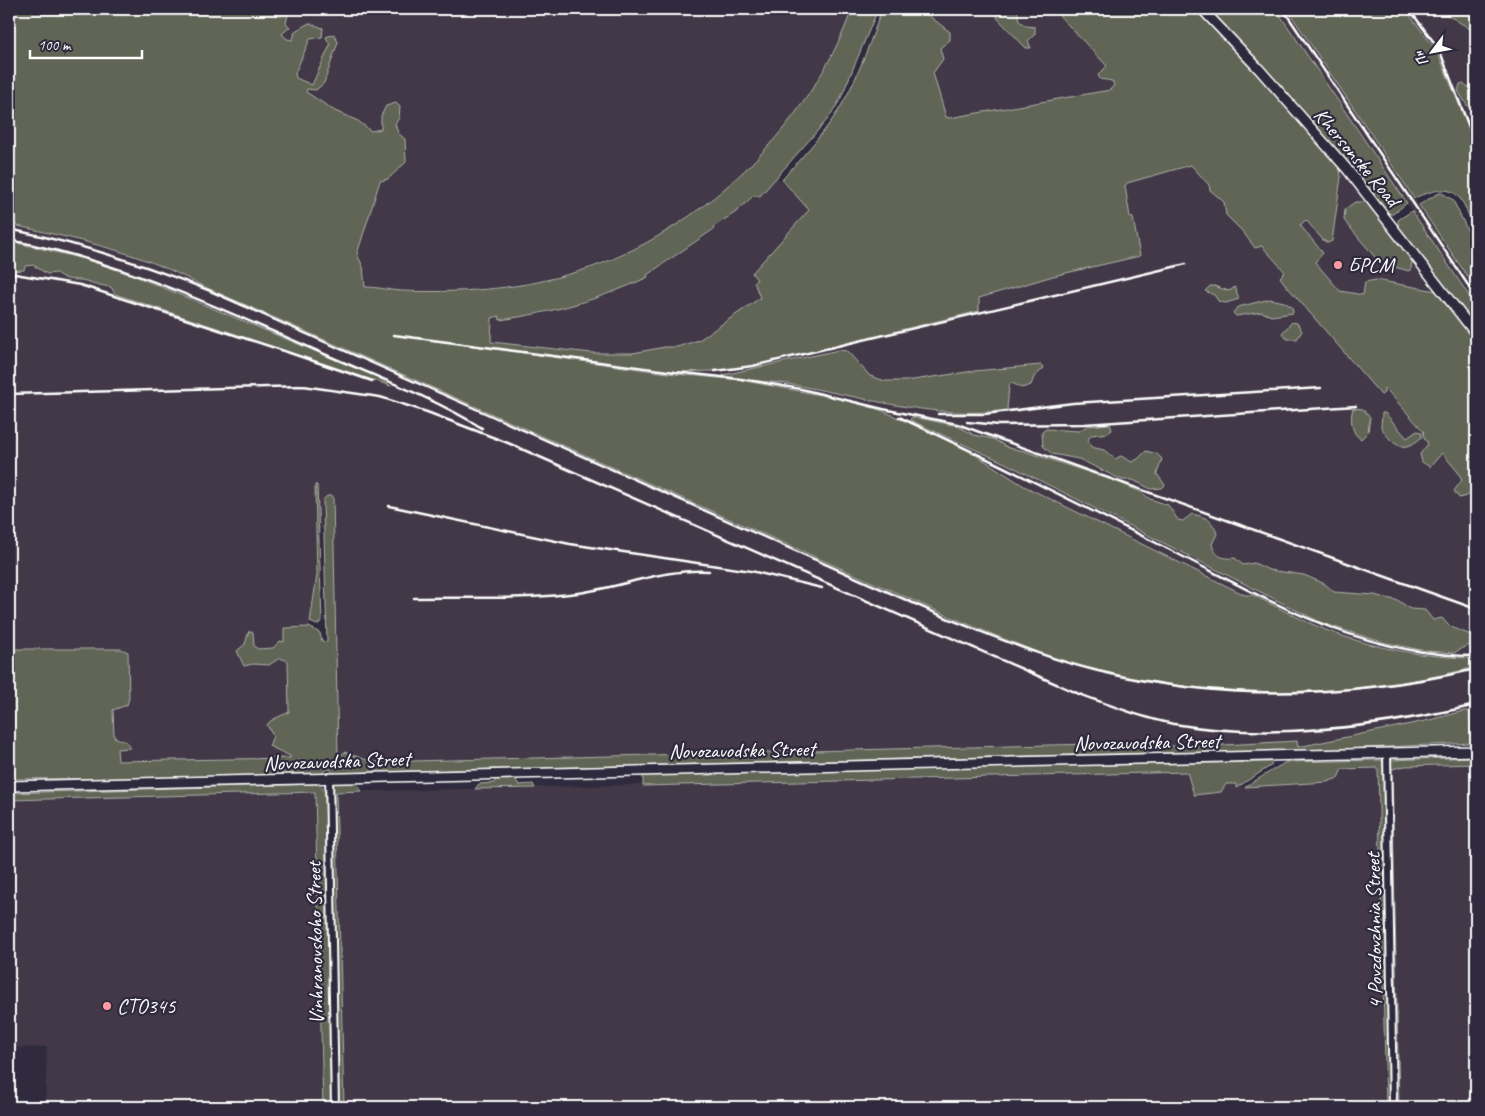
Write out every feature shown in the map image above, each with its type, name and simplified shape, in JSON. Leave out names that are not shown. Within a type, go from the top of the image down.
[{"type":"street","name":"Khersonske Road","points":[[1202,9],[1259,69],[1347,169],[1476,334]]},
{"type":"street","name":"Novozavodska Street","points":[[9,786],[1476,751]]},
{"type":"street","name":"4 Povzdovzhnia Street","points":[[1387,754],[1393,1107]]},
{"type":"street","name":"Vinhranovskoho Street","points":[[330,778],[335,1107]]},
{"type":"shaded area","points":[[275,9],[852,9],[841,37],[808,95],[780,132],[743,174],[672,228],[634,249],[567,275],[469,291],[403,291],[364,287],[355,262],[364,229],[394,145],[259,80]]},
{"type":"shaded area","points":[[910,9],[1053,9],[1127,87],[1192,165],[1476,493],[1476,742],[1472,743],[1469,712],[1297,747],[1297,741],[1205,746],[1132,747],[1131,744],[338,763],[333,529],[316,530],[317,575],[309,627],[284,628],[284,660],[288,661],[290,758],[9,764],[9,223],[63,234],[139,258],[261,307],[491,363],[492,318],[499,316],[500,319],[541,314],[611,294],[655,270],[714,230],[713,228],[746,203],[773,173],[809,210]]},
{"type":"shaded area","points":[[1276,9],[1287,9],[1476,289],[1476,306]]},
{"type":"shaded area","points":[[1405,9],[1438,9],[1476,33],[1476,153],[1445,66],[1437,51]]},
{"type":"shaded area","points":[[1340,169],[1436,291],[1376,280],[1375,282],[1367,281],[1363,295],[1340,291],[1315,262],[1322,254],[1322,251],[1300,225],[1306,220],[1323,240],[1332,241],[1341,177]]},
{"type":"shaded area","points":[[1476,764],[1476,1107],[1399,1107],[1392,768]]},
{"type":"shaded area","points":[[1378,767],[1386,1107],[1129,1107],[1129,1100],[1098,1101],[1098,1107],[344,1107],[336,792],[1187,772],[1194,795],[1226,784],[1236,784],[1237,787],[1327,782],[1342,769]]},
{"type":"shaded area","points":[[315,792],[323,1107],[45,1107],[47,1047],[9,1048],[9,800]]},
{"type":"green space","points":[[9,9],[276,9],[276,15],[288,15],[286,23],[290,27],[282,34],[287,39],[293,40],[295,31],[309,23],[323,28],[322,37],[310,39],[295,73],[296,78],[312,85],[330,45],[326,37],[334,34],[338,42],[324,83],[316,90],[307,89],[306,92],[335,111],[358,121],[371,131],[381,129],[381,116],[386,106],[396,103],[400,107],[399,118],[395,124],[398,133],[405,139],[406,162],[388,179],[380,181],[357,254],[363,267],[365,287],[422,292],[505,287],[546,280],[612,259],[657,237],[700,208],[740,175],[776,138],[807,97],[832,54],[852,9],[878,9],[840,100],[827,120],[760,196],[753,196],[736,212],[713,227],[714,229],[647,275],[648,277],[594,299],[558,309],[500,320],[499,316],[492,318],[491,342],[592,353],[633,353],[665,347],[677,347],[699,340],[760,298],[754,282],[757,280],[752,273],[809,210],[782,180],[838,112],[860,67],[882,9],[930,9],[928,15],[950,32],[950,40],[940,48],[943,59],[933,73],[946,117],[949,118],[1110,90],[1114,85],[1112,81],[1100,79],[1098,75],[1107,66],[1053,9],[1195,9],[1256,73],[1340,169],[1341,177],[1332,241],[1328,243],[1323,240],[1306,220],[1300,225],[1323,253],[1315,262],[1340,291],[1363,295],[1365,282],[1376,280],[1436,291],[1476,342],[1476,493],[1473,490],[1467,496],[1459,498],[1454,491],[1462,480],[1458,472],[1442,453],[1430,467],[1422,462],[1420,454],[1428,444],[1423,435],[1424,432],[1386,389],[1384,389],[1384,393],[1381,395],[1284,283],[1280,277],[1285,272],[1262,246],[1255,248],[1243,232],[1226,215],[1224,202],[1210,190],[1209,185],[1191,165],[1127,183],[1125,186],[1130,217],[1133,218],[1140,256],[1053,276],[979,298],[979,311],[753,366],[712,371],[675,372],[393,335],[675,374],[740,380],[847,400],[883,411],[965,448],[1024,486],[1245,595],[1253,595],[1317,626],[1362,642],[1419,654],[1476,658],[1476,667],[1382,685],[1335,690],[1287,692],[1239,691],[1192,687],[1144,680],[1078,665],[1023,646],[951,617],[196,283],[175,272],[105,247],[9,224]]},
{"type":"green space","points":[[1001,9],[1017,9],[1019,21],[1026,26],[1035,27],[1035,34],[1028,41],[1031,48],[1026,48],[999,20],[997,17]]},
{"type":"green space","points":[[1209,9],[1276,9],[1407,203],[1393,214],[1388,214],[1343,158]]},
{"type":"green space","points":[[1287,9],[1405,9],[1437,51],[1475,143],[1476,234],[1466,209],[1456,194],[1440,190],[1414,198]]},
{"type":"green space","points":[[1438,9],[1476,9],[1476,33],[1475,32]]},
{"type":"green space","points":[[1476,72],[1476,113],[1468,107],[1458,91],[1460,84],[1463,83],[1468,87],[1473,84]]},
{"type":"green space","points":[[1442,193],[1453,200],[1476,248],[1476,289],[1419,205]]},
{"type":"green space","points":[[1355,202],[1367,202],[1412,259],[1409,271],[1380,263],[1347,224],[1344,220],[1345,209]]},
{"type":"green space","points":[[1412,211],[1476,306],[1476,327],[1398,226],[1398,220]]},
{"type":"green space","points":[[9,241],[84,259],[135,276],[377,377],[391,386],[115,294],[111,287],[68,279],[56,273],[47,274],[33,265],[25,266],[24,270],[9,271]]},
{"type":"green space","points":[[1210,286],[1229,291],[1235,287],[1239,299],[1226,303],[1219,302],[1214,295],[1205,291]]},
{"type":"green space","points":[[1270,299],[1284,302],[1292,307],[1293,313],[1271,316],[1262,312],[1236,316],[1233,313],[1238,307]]},
{"type":"green space","points":[[1292,322],[1297,323],[1302,331],[1297,339],[1287,339],[1282,333]]},
{"type":"green space","points":[[839,350],[847,351],[870,376],[885,381],[906,381],[974,371],[1041,365],[1044,368],[1034,377],[1031,385],[1022,388],[1012,383],[1009,385],[1007,410],[979,412],[951,412],[924,409],[788,384],[737,379],[723,375]]},
{"type":"green space","points":[[1353,408],[1363,409],[1370,417],[1368,432],[1361,439],[1353,430]]},
{"type":"green space","points":[[1382,413],[1385,413],[1407,438],[1417,431],[1421,432],[1422,437],[1409,445],[1399,446],[1394,443],[1381,427]]},
{"type":"green space","points":[[913,417],[958,426],[974,435],[993,439],[1009,448],[1024,451],[1115,481],[1141,492],[1150,499],[1168,505],[1178,520],[1183,521],[1192,514],[1208,520],[1213,525],[1217,534],[1212,544],[1213,548],[1220,556],[1235,558],[1243,565],[1254,563],[1269,570],[1304,575],[1325,584],[1334,592],[1374,595],[1399,601],[1410,609],[1425,610],[1433,620],[1442,618],[1449,626],[1473,636],[1476,643],[1454,653],[1426,651],[1382,642],[1322,623],[1005,463],[912,421],[910,419]]},
{"type":"green space","points":[[1110,424],[1112,430],[1108,433],[1091,435],[1088,440],[1091,447],[1104,450],[1115,459],[1121,456],[1132,462],[1146,451],[1157,454],[1162,459],[1157,474],[1165,485],[1162,488],[1151,489],[1133,480],[1122,480],[1079,459],[1052,454],[1043,446],[1042,432],[1046,429],[1079,431],[1087,426]]},
{"type":"green space","points":[[315,485],[317,485],[322,621],[317,625],[310,622],[317,575]]},
{"type":"green space","points":[[327,496],[333,496],[338,757],[345,752],[372,762],[1131,743],[1132,747],[1148,746],[1147,753],[337,773],[333,773],[330,769],[314,777],[9,779],[9,649],[121,649],[128,652],[129,698],[127,705],[113,710],[114,737],[127,742],[130,748],[117,749],[118,761],[290,758],[290,756],[269,746],[273,736],[267,725],[274,719],[289,712],[288,661],[280,658],[269,665],[253,664],[244,666],[237,651],[245,644],[249,631],[253,632],[254,646],[258,649],[273,648],[280,641],[284,642],[284,628],[309,627],[320,633],[322,641],[327,642],[323,500]]},
{"type":"green space","points":[[1469,711],[1472,743],[1299,751],[1162,753],[1159,751],[1159,746],[1205,746],[1297,741],[1298,747],[1430,720]]},
{"type":"green space","points":[[1476,757],[1476,764],[1405,766],[1392,769],[1399,1107],[1396,1107],[1390,760]]},
{"type":"green space","points":[[1381,760],[1386,764],[1391,1107],[1386,1107],[1378,768],[1342,769],[1338,778],[1327,782],[1245,787],[1286,762]]},
{"type":"green space","points":[[1271,762],[1272,765],[1236,788],[1236,784],[1226,784],[1221,792],[1194,795],[1187,772],[643,786],[643,777],[647,773]]},
{"type":"green space","points":[[514,777],[519,785],[533,784],[535,788],[475,789],[479,784],[494,783],[497,778]]},
{"type":"green space","points":[[336,782],[356,782],[362,791],[336,792],[344,1107],[338,1107],[332,786]]},
{"type":"green space","points":[[317,784],[321,786],[327,796],[328,962],[332,1107],[323,1107],[315,792],[9,800],[9,793]]},
{"type":"railway","points":[[1283,9],[1476,297]]},
{"type":"railway","points":[[1409,9],[1439,49],[1476,145]]},
{"type":"railway","points":[[9,229],[110,255],[208,290],[949,619],[1023,648],[1060,660],[1098,671],[1145,681],[1192,688],[1240,692],[1334,691],[1429,679],[1476,669]]},
{"type":"railway","points":[[9,240],[48,248],[123,270],[196,298],[417,394],[482,428]]},
{"type":"railway","points":[[715,371],[753,366],[1186,264]]},
{"type":"railway","points":[[9,273],[80,285],[372,381]]},
{"type":"railway","points":[[394,335],[741,379],[801,389],[883,409],[957,424],[1476,609]]},
{"type":"railway","points":[[9,394],[303,386],[380,397],[427,412],[508,443],[1079,694],[1138,715],[1174,724],[1211,729],[1249,731],[1326,729],[1402,720],[1476,705]]},
{"type":"railway","points":[[938,414],[985,414],[1073,403],[1321,388]]},
{"type":"railway","points":[[967,422],[999,425],[1085,424],[1356,406]]},
{"type":"railway","points":[[899,417],[1316,622],[1354,636],[1393,646],[1433,653],[1476,656]]},
{"type":"railway","points":[[389,506],[570,544],[751,571],[822,588]]},
{"type":"railway","points":[[414,598],[558,595],[594,590],[676,572],[709,571]]},
{"type":"place","name":"БРСМ","points":[[1338,265]]},
{"type":"place","name":"СТО345","points":[[107,1006]]}]
